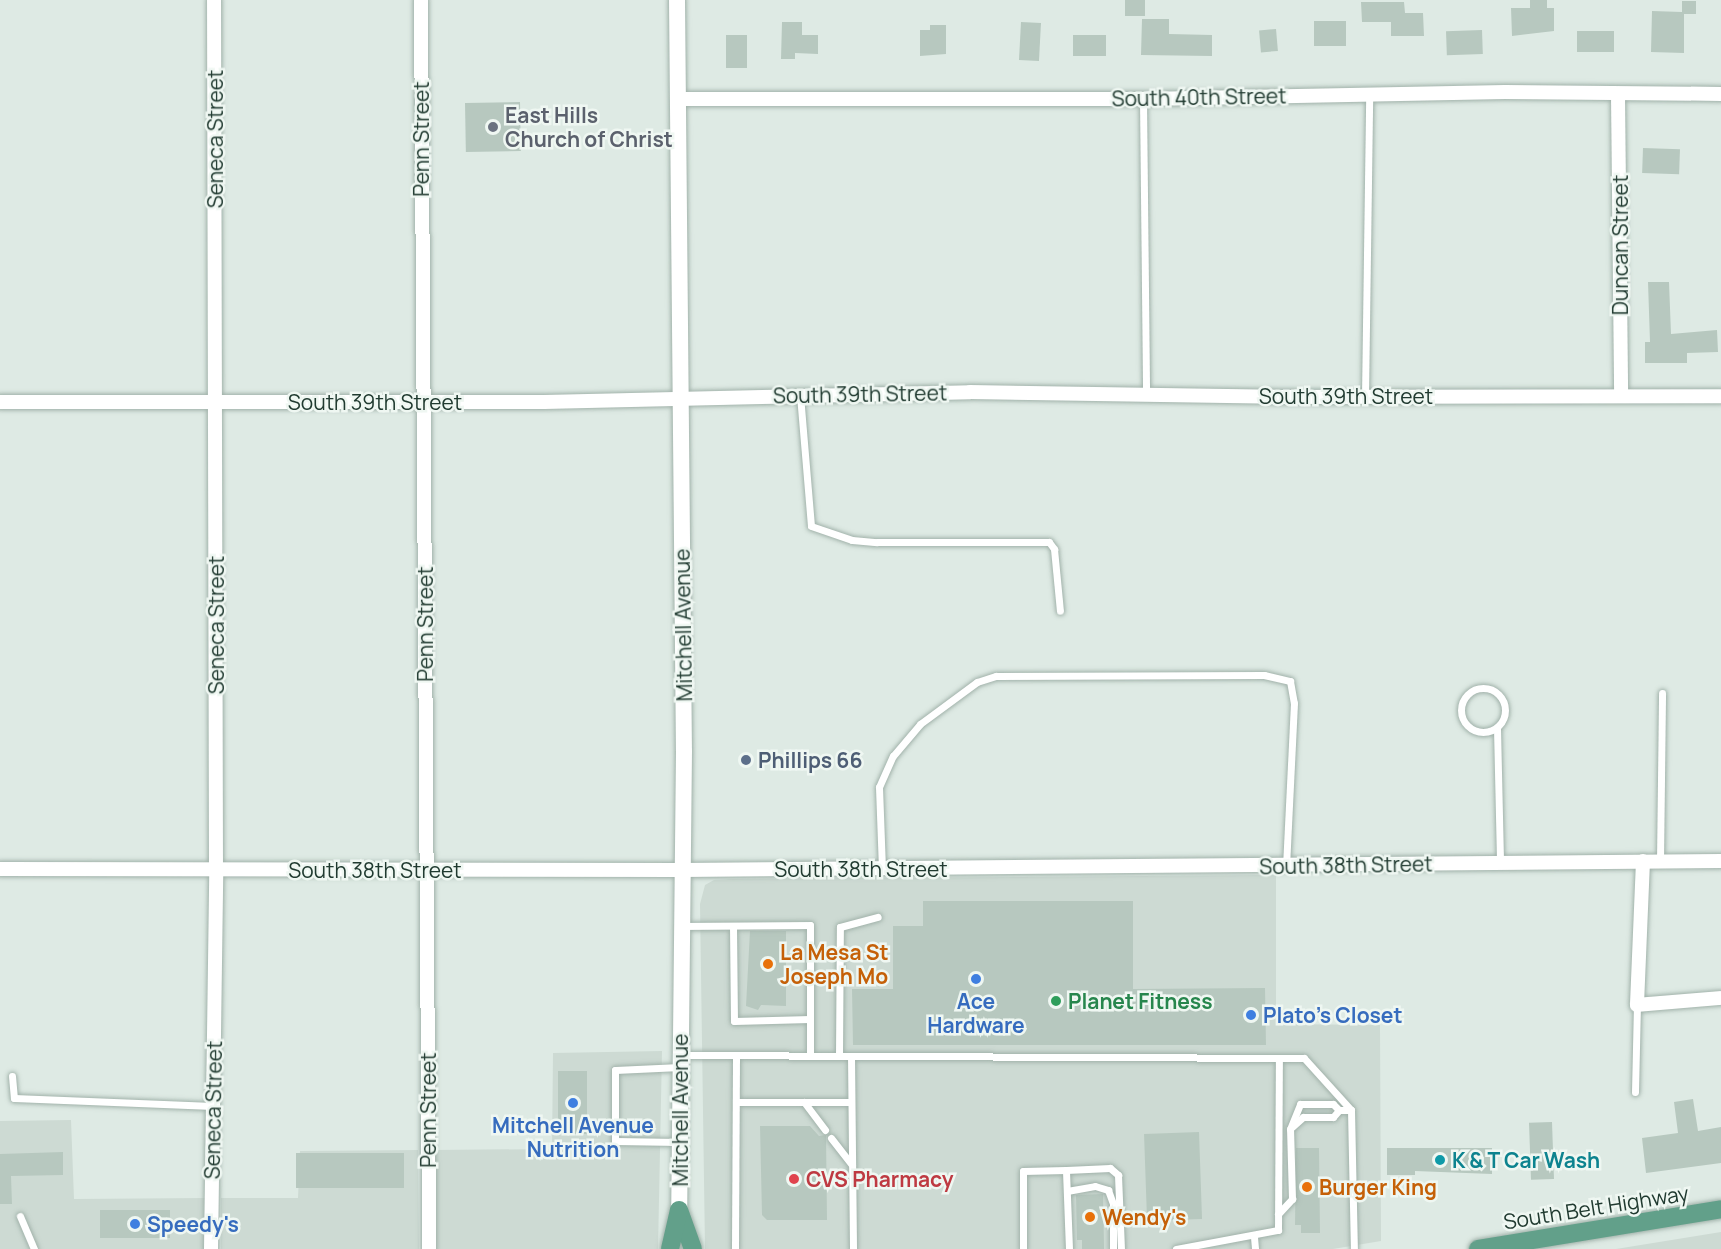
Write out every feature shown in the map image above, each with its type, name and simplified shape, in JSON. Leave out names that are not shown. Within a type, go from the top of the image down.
[{"type":"main road","name":"South Belt Highway","points":[[1478,1249],[1721,1209]]},
{"type":"main road","points":[[670,1249],[679,1210]]},
{"type":"main road","points":[[679,1210],[693,1249]]},
{"type":"street","name":"Seneca Street","points":[[211,1249],[216,870],[217,401],[214,0]]},
{"type":"street","name":"Penn Street","points":[[421,0],[429,1249]]},
{"type":"street","name":"Mitchell Avenue","points":[[677,0],[682,870],[679,1249]]},
{"type":"street","name":"South 40th Street","points":[[677,99],[1143,99],[1369,94],[1721,94]]},
{"type":"street","name":"Duncan Street","points":[[1618,94],[1621,396]]},
{"type":"street","name":"South 39th Street","points":[[0,402],[424,402],[800,394],[1721,396]]},
{"type":"street","points":[[1643,861],[1637,1005],[1721,998]]},
{"type":"street","name":"South 38th Street","points":[[0,869],[682,870],[1721,861]]},
{"type":"lane","points":[[1365,397],[1369,94]]},
{"type":"lane","points":[[1143,99],[1146,395]]},
{"type":"lane","points":[[800,394],[811,526],[852,540],[877,542],[1049,542],[1054,549],[1060,611]]},
{"type":"lane","points":[[882,869],[879,787],[893,756],[920,724],[977,682],[1007,676],[1264,675],[1290,681],[1294,703],[1286,866]]},
{"type":"lane","points":[[1497,728],[1475,731],[1466,724],[1462,702],[1468,693],[1478,688],[1498,693],[1505,711],[1497,728],[1500,863]]},
{"type":"lane","points":[[1660,861],[1662,693]]},
{"type":"lane","points":[[839,1056],[840,927],[878,917]]},
{"type":"lane","points":[[681,926],[810,926],[810,1056]]},
{"type":"lane","points":[[734,926],[734,1021],[810,1019]]},
{"type":"lane","points":[[1635,1092],[1637,1005]]},
{"type":"lane","points":[[735,1249],[736,1055]]},
{"type":"lane","points":[[680,1142],[615,1142],[615,1070],[736,1055],[1304,1058],[1351,1110],[1354,1249]]},
{"type":"lane","points":[[851,1056],[853,1249]]},
{"type":"lane","points":[[1176,1249],[1254,1237],[1278,1230],[1279,1058]]},
{"type":"lane","points":[[12,1076],[14,1098],[213,1106]]},
{"type":"lane","points":[[736,1102],[851,1102]]},
{"type":"lane","points":[[804,1102],[825,1131]]},
{"type":"lane","points":[[1278,1214],[1292,1199],[1290,1129],[1300,1104],[1333,1104],[1339,1110],[1351,1110]]},
{"type":"lane","points":[[1290,1129],[1303,1117],[1334,1117],[1339,1110]]},
{"type":"lane","points":[[831,1138],[852,1165]]},
{"type":"lane","points":[[1023,1249],[1023,1171],[1110,1168],[1118,1175],[1121,1249]]},
{"type":"lane","points":[[1066,1170],[1069,1249]]},
{"type":"lane","points":[[1067,1191],[1095,1186],[1108,1190],[1113,1204],[1113,1249]]},
{"type":"lane","points":[[20,1216],[34,1249]]},
{"type":"lane","points":[[1254,1237],[1255,1249]]},
{"type":"shaded area","points":[[1276,875],[1276,1024],[1380,1025],[1381,1241],[1333,1249],[705,1249],[700,904],[705,885],[714,880],[733,879]]},
{"type":"shaded area","points":[[662,1051],[658,1249],[435,1249],[435,1150],[552,1149],[553,1053]]},
{"type":"shaded area","points":[[71,1120],[74,1199],[205,1198],[204,1249],[0,1249],[0,1121]]},
{"type":"shaded area","points":[[418,1150],[419,1249],[221,1249],[221,1198],[298,1198],[300,1151]]},
{"type":"shaded area","points":[[1721,1232],[1721,1249],[1616,1249]]},
{"type":"building","points":[[1125,0],[1145,0],[1145,16],[1125,16]]},
{"type":"building","points":[[1530,0],[1547,0],[1547,8],[1554,8],[1554,31],[1512,36],[1511,8],[1530,8]]},
{"type":"building","points":[[1682,1],[1696,1],[1696,14],[1684,14],[1684,53],[1651,52],[1652,11],[1682,12]]},
{"type":"building","points":[[1361,2],[1404,2],[1405,13],[1423,13],[1424,36],[1391,36],[1391,22],[1362,22]]},
{"type":"building","points":[[1142,19],[1169,19],[1169,34],[1212,35],[1212,56],[1141,55]]},
{"type":"building","points":[[1314,21],[1346,21],[1346,46],[1314,46]]},
{"type":"building","points":[[782,22],[802,22],[802,35],[818,35],[818,54],[795,53],[795,59],[781,59]]},
{"type":"building","points":[[1021,22],[1041,23],[1039,61],[1019,60]]},
{"type":"building","points":[[930,25],[946,25],[946,54],[920,56],[920,30],[930,30]]},
{"type":"building","points":[[1276,29],[1278,51],[1261,52],[1259,30]]},
{"type":"building","points":[[1482,30],[1483,54],[1447,55],[1446,31]]},
{"type":"building","points":[[1577,31],[1614,31],[1614,52],[1577,52]]},
{"type":"building","points":[[726,35],[747,35],[747,68],[726,68]]},
{"type":"building","points":[[1073,35],[1106,35],[1106,56],[1073,56]]},
{"type":"building","name":"East Hills Church of Christ","points":[[520,102],[521,151],[466,152],[465,103]]},
{"type":"building","points":[[1643,148],[1680,149],[1679,174],[1642,173]]},
{"type":"building","points":[[1648,282],[1669,282],[1671,334],[1717,330],[1718,352],[1687,353],[1687,363],[1645,363],[1645,342],[1650,342]]},
{"type":"building","points":[[923,901],[1133,901],[1133,989],[1265,988],[1266,1045],[853,1045],[852,989],[893,989],[893,926],[923,926]]},
{"type":"building","name":"La Mesa St Joseph Mo","points":[[750,931],[786,931],[786,1006],[761,1005],[758,1010],[746,1006]]},
{"type":"building","name":"Mitchell Avenue Nutrition","points":[[558,1071],[587,1071],[587,1134],[558,1134]]},
{"type":"building","points":[[1693,1099],[1698,1131],[1721,1127],[1721,1163],[1646,1173],[1642,1138],[1678,1133],[1674,1102]]},
{"type":"building","points":[[1552,1122],[1554,1179],[1531,1180],[1529,1123]]},
{"type":"building","name":"CVS Pharmacy","points":[[760,1126],[810,1126],[819,1136],[826,1135],[827,1220],[767,1220],[762,1215]]},
{"type":"building","points":[[1199,1132],[1202,1219],[1147,1221],[1144,1134]]},
{"type":"building","name":"Burger King","points":[[1296,1148],[1319,1148],[1320,1233],[1301,1233],[1301,1225],[1295,1225]]},
{"type":"building","name":"K & T Car Wash","points":[[1387,1148],[1492,1148],[1492,1174],[1415,1171],[1415,1175],[1387,1175]]},
{"type":"building","points":[[63,1152],[63,1175],[11,1176],[12,1204],[0,1204],[0,1154]]},
{"type":"building","points":[[296,1153],[404,1153],[404,1188],[296,1188]]},
{"type":"building","name":"Wendy's","points":[[1103,1194],[1104,1249],[1082,1249],[1082,1240],[1077,1240],[1076,1195]]},
{"type":"building","name":"Speedy's","points":[[100,1210],[170,1210],[170,1238],[100,1238]]},
{"type":"place","name":"East Hills Church of Christ","points":[[493,127]]},
{"type":"place","name":"Phillips 66","points":[[746,760]]},
{"type":"place","name":"La Mesa St Joseph Mo","points":[[768,964]]},
{"type":"place","name":"Ace Hardware","points":[[976,979]]},
{"type":"place","name":"Planet Fitness","points":[[1056,1001]]},
{"type":"place","name":"Plato's Closet","points":[[1251,1015]]},
{"type":"place","name":"Mitchell Avenue Nutrition","points":[[573,1103]]},
{"type":"place","name":"K & T Car Wash","points":[[1440,1160]]},
{"type":"place","name":"CVS Pharmacy","points":[[794,1179]]},
{"type":"place","name":"Burger King","points":[[1307,1187]]},
{"type":"place","name":"Wendy's","points":[[1090,1217]]},
{"type":"place","name":"Speedy's","points":[[135,1224]]}]
